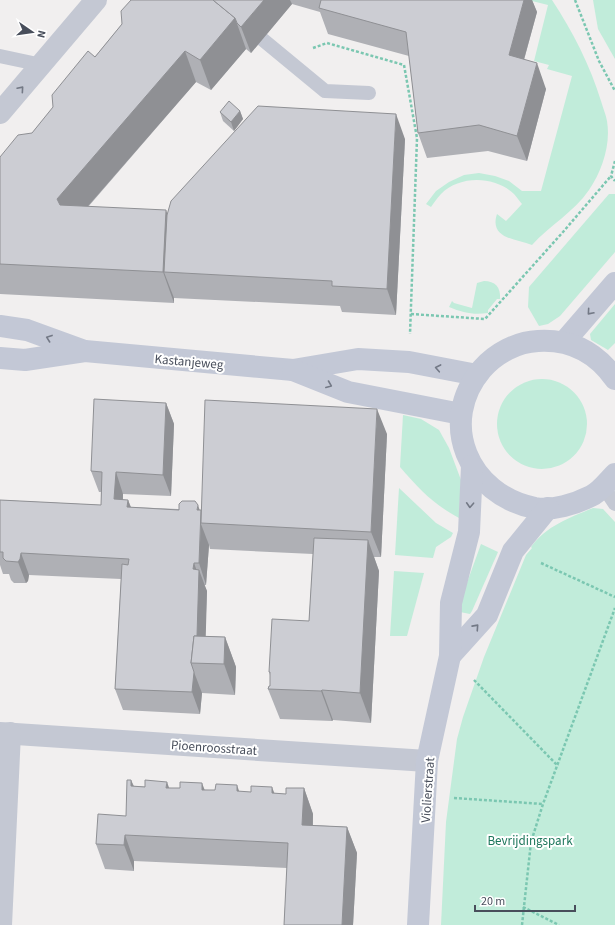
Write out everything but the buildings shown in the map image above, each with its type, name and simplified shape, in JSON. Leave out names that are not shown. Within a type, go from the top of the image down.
[{"type":"street","points":[[0,113],[96,0]]},
{"type":"street","points":[[564,342],[615,283]]},
{"type":"street","name":"Kastanjeweg","points":[[0,326],[27,330],[85,351]]},
{"type":"street","points":[[609,480],[592,496],[563,506],[536,508],[512,501],[488,486],[472,466],[465,450],[461,414],[467,393],[477,375],[499,354],[515,346],[536,341],[552,340],[564,342],[580,348],[612,367]]},
{"type":"street","name":"Kastanjeweg","points":[[0,358],[25,360],[85,351],[293,370],[358,359],[409,362],[477,375]]},
{"type":"street","name":"Kastanjeweg","points":[[293,370],[348,392],[461,414]]},
{"type":"street","name":"Violierstraat","points":[[418,925],[428,761],[450,656],[451,603],[469,532],[472,466]]},
{"type":"street","points":[[450,656],[487,615],[513,551],[548,508]]},
{"type":"street","points":[[1,925],[5,733]]},
{"type":"street","name":"Pioenroosstraat","points":[[5,733],[428,761]]},
{"type":"lane","points":[[262,39],[325,91],[369,93]]},
{"type":"lane","points":[[0,56],[42,65]]},
{"type":"lane","points":[[609,480],[615,504]]},
{"type":"path","points":[[576,0],[599,61],[615,91]]},
{"type":"path","points":[[284,57],[327,43],[404,65],[417,138],[409,362]]},
{"type":"path","points":[[411,314],[485,319],[611,176],[615,161]]},
{"type":"path","points":[[611,176],[615,181]]},
{"type":"path","points":[[522,925],[531,842],[543,804],[615,608]]},
{"type":"path","points":[[450,656],[558,766]]},
{"type":"path","points":[[426,796],[543,804]]},
{"type":"path","points":[[523,908],[559,925]]},
{"type":"green space","points":[[528,0],[552,0],[560,12],[592,75],[606,116],[608,130],[608,139],[604,157],[594,183],[583,198],[569,212],[532,245],[511,239],[500,233],[497,228],[497,214],[506,221],[522,204],[514,194],[497,184],[478,180],[458,183],[441,194],[431,207],[426,204],[436,191],[449,182],[464,175],[479,173],[495,176],[509,181],[522,191],[541,191],[572,76],[547,69],[549,65],[534,61],[548,5]]},
{"type":"green space","points":[[593,0],[615,0],[615,59],[598,29]]},
{"type":"green space","points":[[609,194],[615,194],[615,252],[560,316],[548,324],[539,326],[528,307],[529,287]]},
{"type":"green space","points":[[484,281],[494,284],[498,288],[500,295],[500,299],[497,299],[488,310],[488,313],[468,313],[449,307],[452,301],[454,303],[472,308],[477,283]]},
{"type":"green space","points":[[615,304],[615,343],[608,350],[591,340],[590,334]]},
{"type":"green space","points":[[542,379],[559,382],[574,392],[584,407],[587,424],[584,441],[574,456],[559,466],[542,469],[525,466],[510,456],[500,441],[497,424],[500,407],[510,392],[525,382]]},
{"type":"green space","points":[[403,415],[421,419],[439,430],[449,448],[461,480],[459,518],[427,496],[400,467]]},
{"type":"green space","points":[[399,488],[436,523],[453,533],[451,537],[436,547],[433,558],[395,555]]},
{"type":"green space","name":"Bevrijdingspark","points":[[593,508],[603,509],[615,522],[615,925],[441,925],[446,822],[457,739],[484,657],[526,555],[532,548],[531,547],[551,528],[567,519]]},
{"type":"green space","points":[[481,544],[498,552],[472,611],[470,614],[460,612],[464,591]]},
{"type":"green space","points":[[394,571],[424,573],[407,636],[390,636]]}]
